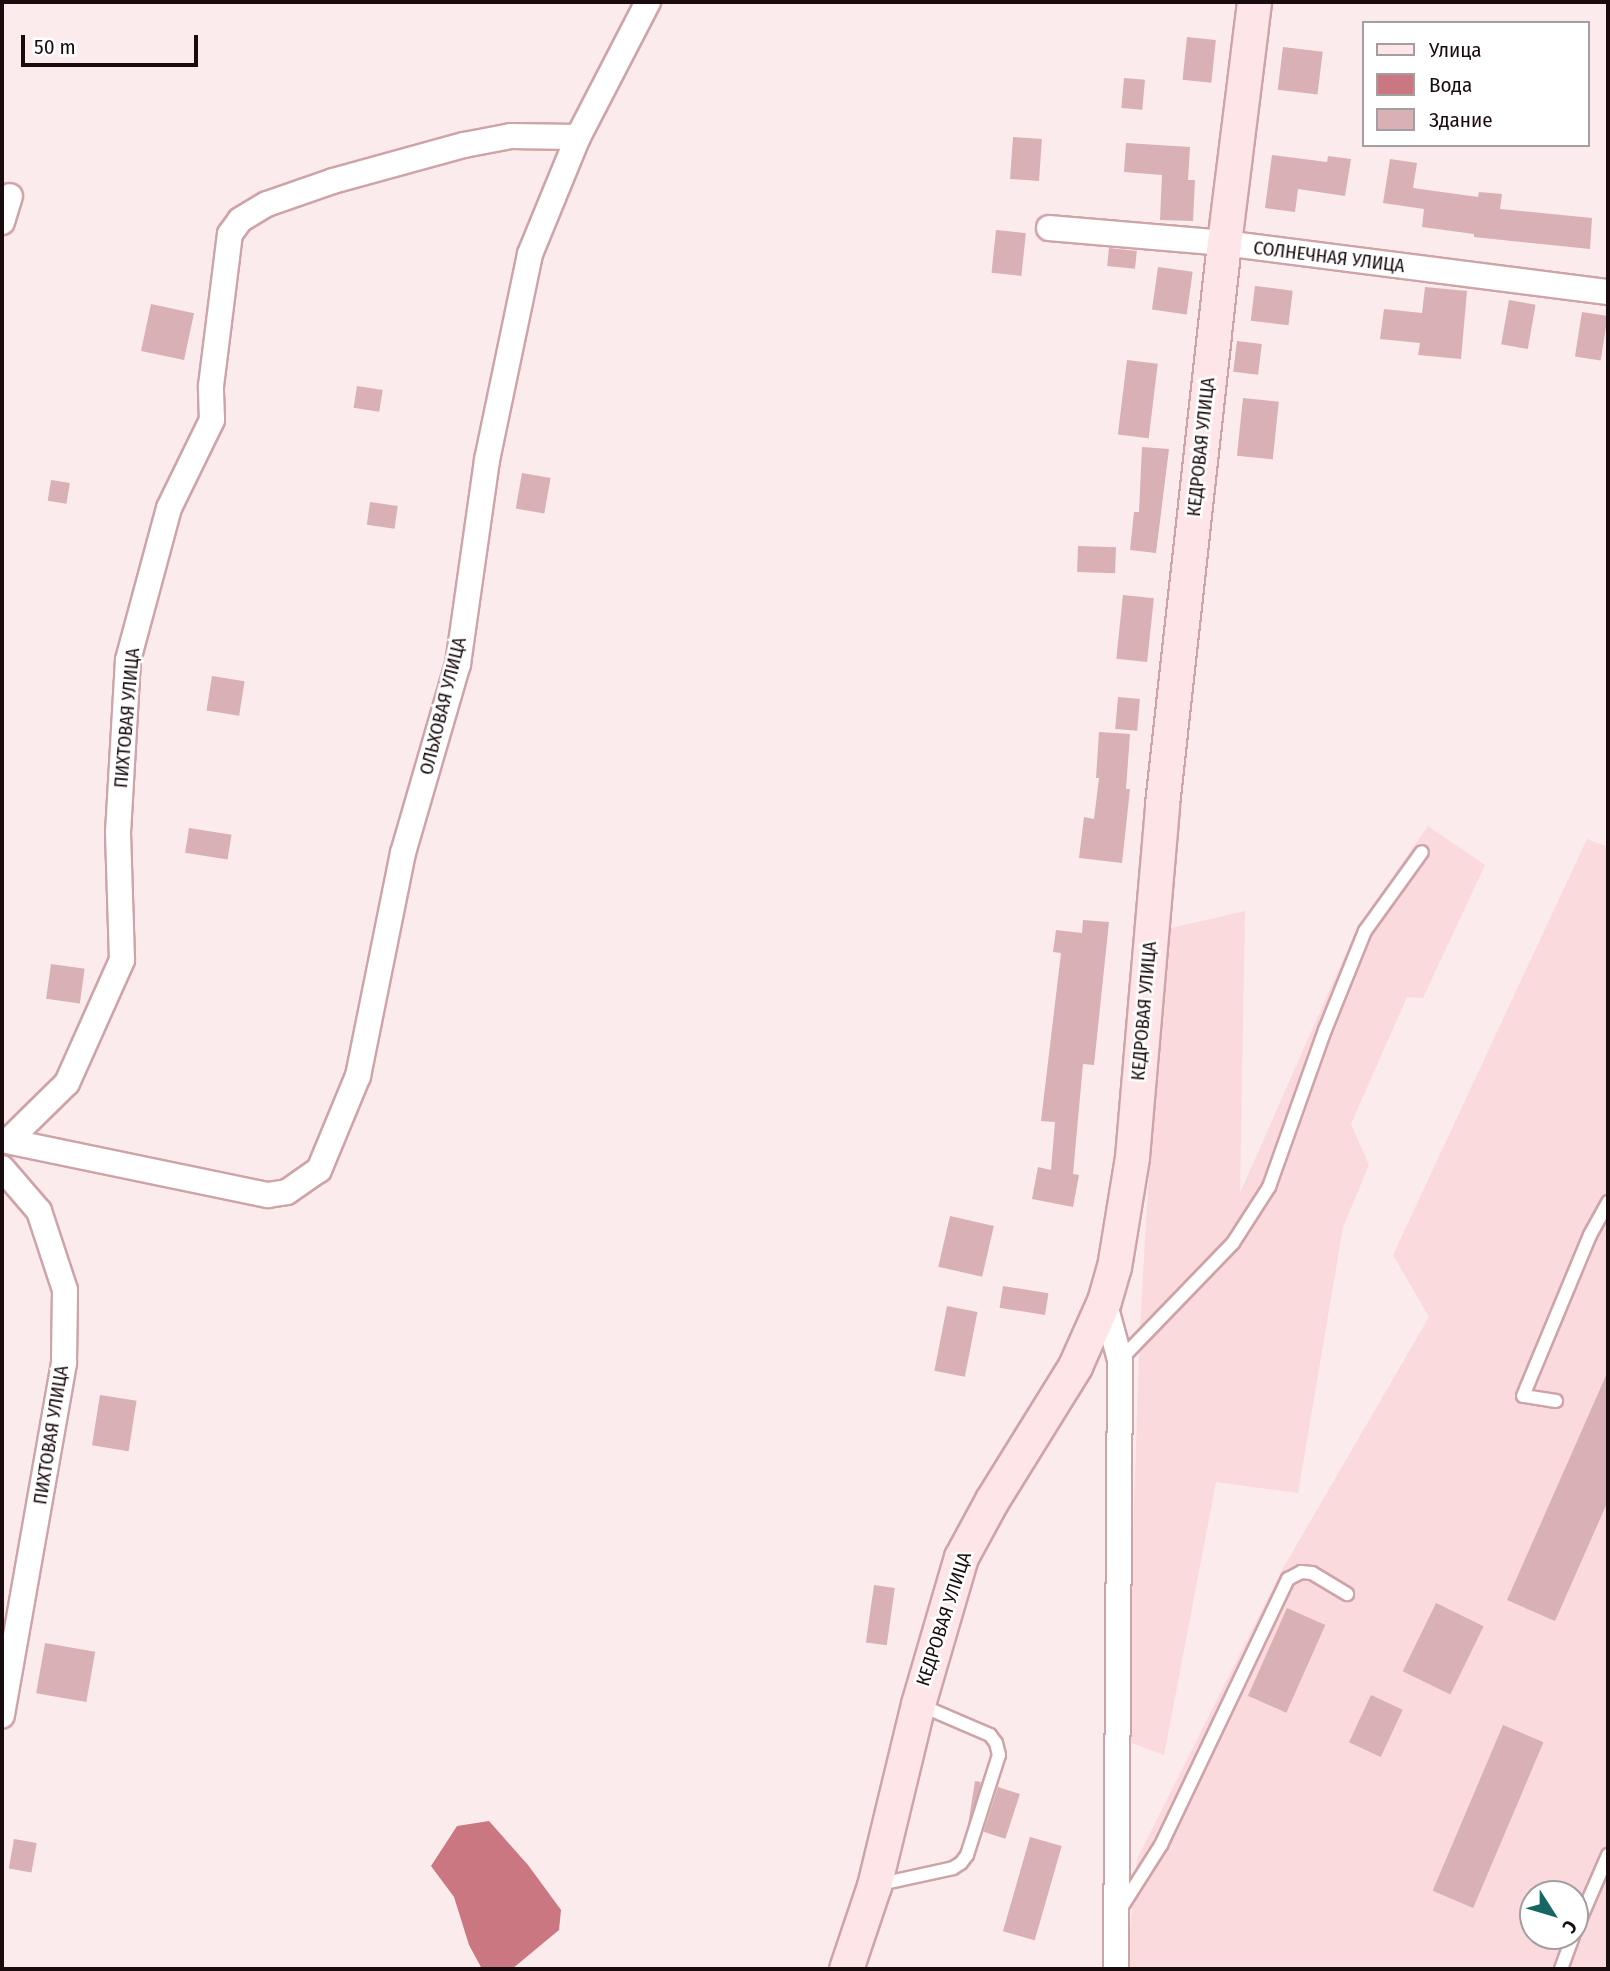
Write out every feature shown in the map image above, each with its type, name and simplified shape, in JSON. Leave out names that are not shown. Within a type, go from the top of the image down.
[{"type":"street","name":"ОЛЬХОВАЯ УЛИЦА","points":[[6,1140],[268,1195],[287,1192],[319,1170],[358,1076],[403,853],[457,664],[487,460],[530,254],[578,137],[648,2]]},
{"type":"street","name":"КЕДРОВАЯ УЛИЦА","points":[[846,1969],[874,1885],[918,1704],[961,1557],[992,1500],[1075,1366],[1104,1301],[1116,1255],[1132,1157],[1162,804],[1224,243],[1254,2]]},
{"type":"street","name":"ПИХТОВАЯ УЛИЦА","points":[[6,1140],[67,1083],[122,960],[118,833],[128,660],[169,508],[212,420],[211,386],[230,233],[240,220],[267,204],[346,177],[464,145],[511,136],[578,137]]},
{"type":"street","points":[[2,222],[10,196]]},
{"type":"street","name":"СОЛНЕЧНАЯ УЛИЦА","points":[[1049,228],[1224,243],[1608,292]]},
{"type":"street","name":"ПИХТОВАЯ УЛИЦА","points":[[2,1168],[39,1211],[65,1290],[64,1363],[2,1716]]},
{"type":"street","points":[[1104,1301],[1120,1360],[1116,1969]]},
{"type":"lane","points":[[1120,1360],[1233,1243],[1269,1187],[1325,1030],[1365,931],[1422,852]]},
{"type":"lane","points":[[1556,1401],[1523,1396],[1590,1235],[1608,1202]]},
{"type":"lane","points":[[1117,1914],[1161,1844],[1288,1579],[1301,1572],[1312,1573],[1347,1594]]},
{"type":"lane","points":[[874,1885],[953,1868],[961,1863],[967,1855],[999,1755],[996,1743],[989,1735],[918,1704]]},
{"type":"lane","points":[[1589,1899],[1608,1855]]},
{"type":"lane","points":[[1561,1969],[1568,1950]]},
{"type":"shaded area","points":[[1428,826],[1485,865],[1423,998],[1407,997],[1351,1124],[1369,1165],[1343,1227],[1298,1493],[1216,1482],[1164,1755],[1126,1741],[1140,1327],[1163,930],[1245,911],[1240,1193],[1357,928]]},
{"type":"shaded area","points":[[1587,839],[1608,847],[1608,1969],[1126,1969],[1137,1859],[1282,1570],[1429,1317],[1393,1255]]},
{"type":"water","points":[[489,1821],[528,1865],[561,1910],[559,1930],[512,1969],[482,1969],[469,1945],[454,1897],[431,1866],[457,1826]]},
{"type":"building","points":[[1187,37],[1216,40],[1211,83],[1183,80]]},
{"type":"building","points":[[1283,47],[1323,52],[1317,95],[1278,90]]},
{"type":"building","points":[[1124,78],[1145,80],[1142,110],[1121,108]]},
{"type":"building","points":[[1013,137],[1042,139],[1039,181],[1010,179]]},
{"type":"building","points":[[1126,143],[1190,147],[1188,180],[1195,180],[1193,221],[1160,220],[1162,175],[1124,172]]},
{"type":"building","points":[[1272,155],[1327,162],[1328,156],[1351,159],[1345,196],[1298,189],[1295,212],[1265,208]]},
{"type":"building","points":[[1390,159],[1417,163],[1413,188],[1478,197],[1479,192],[1502,194],[1500,209],[1592,218],[1590,249],[1474,237],[1474,234],[1422,227],[1424,209],[1383,203]]},
{"type":"building","points":[[996,230],[1026,233],[1021,276],[992,273]]},
{"type":"building","points":[[1109,248],[1137,251],[1135,269],[1107,266]]},
{"type":"building","points":[[1158,267],[1193,272],[1187,314],[1152,310]]},
{"type":"building","points":[[1255,286],[1293,291],[1288,325],[1251,321]]},
{"type":"building","points":[[1425,287],[1467,291],[1461,359],[1418,355],[1420,343],[1380,339],[1384,309],[1422,313]]},
{"type":"building","points":[[1509,300],[1536,305],[1528,349],[1501,344]]},
{"type":"building","points":[[151,304],[194,313],[184,360],[141,351]]},
{"type":"building","points":[[1582,312],[1608,316],[1601,361],[1575,356]]},
{"type":"building","points":[[1237,341],[1262,344],[1258,375],[1233,372]]},
{"type":"building","points":[[1127,360],[1158,364],[1149,438],[1118,434]]},
{"type":"building","points":[[357,386],[383,390],[379,412],[354,408]]},
{"type":"building","points":[[1243,398],[1279,402],[1273,459],[1237,456]]},
{"type":"building","points":[[1142,447],[1169,449],[1156,553],[1130,550],[1134,512],[1139,512]]},
{"type":"building","points":[[522,473],[551,478],[544,513],[516,508]]},
{"type":"building","points":[[51,480],[70,483],[66,504],[48,501]]},
{"type":"building","points":[[370,502],[398,506],[395,529],[367,525]]},
{"type":"building","points":[[1078,546],[1116,547],[1115,573],[1077,572]]},
{"type":"building","points":[[1123,595],[1154,598],[1147,662],[1116,659]]},
{"type":"building","points":[[212,676],[245,681],[239,716],[207,711]]},
{"type":"building","points":[[1118,697],[1140,699],[1137,731],[1115,729]]},
{"type":"building","points":[[1099,732],[1130,734],[1126,789],[1130,789],[1122,863],[1079,858],[1084,817],[1094,819],[1099,778],[1096,778]]},
{"type":"building","points":[[189,828],[231,835],[228,859],[185,853]]},
{"type":"building","points":[[1083,920],[1109,922],[1094,1065],[1083,1064],[1073,1174],[1079,1175],[1073,1207],[1032,1199],[1038,1167],[1051,1170],[1055,1122],[1041,1121],[1061,953],[1053,952],[1056,930],[1082,933]]},
{"type":"building","points":[[51,964],[85,969],[80,1003],[46,999]]},
{"type":"building","points":[[950,1216],[994,1226],[982,1277],[938,1267]]},
{"type":"building","points":[[1003,1286],[1048,1293],[1045,1315],[1000,1308]]},
{"type":"building","points":[[947,1306],[977,1312],[965,1377],[934,1371]]},
{"type":"building","points":[[1608,1371],[1608,1501],[1555,1621],[1507,1600]]},
{"type":"building","points":[[100,1395],[137,1401],[129,1451],[92,1445]]},
{"type":"building","points":[[874,1585],[895,1588],[887,1645],[866,1642]]},
{"type":"building","points":[[1436,1603],[1484,1626],[1450,1695],[1403,1671]]},
{"type":"building","points":[[1287,1608],[1325,1625],[1286,1713],[1248,1696]]},
{"type":"building","points":[[45,1643],[95,1652],[86,1702],[36,1693]]},
{"type":"building","points":[[1371,1695],[1403,1710],[1381,1757],[1349,1742]]},
{"type":"building","points":[[1503,1725],[1544,1742],[1473,1908],[1433,1891]]},
{"type":"building","points":[[975,1781],[981,1782],[974,1827],[968,1826]]},
{"type":"building","points":[[998,1787],[1020,1794],[1005,1839],[983,1832]]},
{"type":"building","points":[[1030,1837],[1062,1846],[1035,1940],[1003,1931]]},
{"type":"building","points":[[14,1839],[37,1843],[31,1873],[9,1869]]}]
